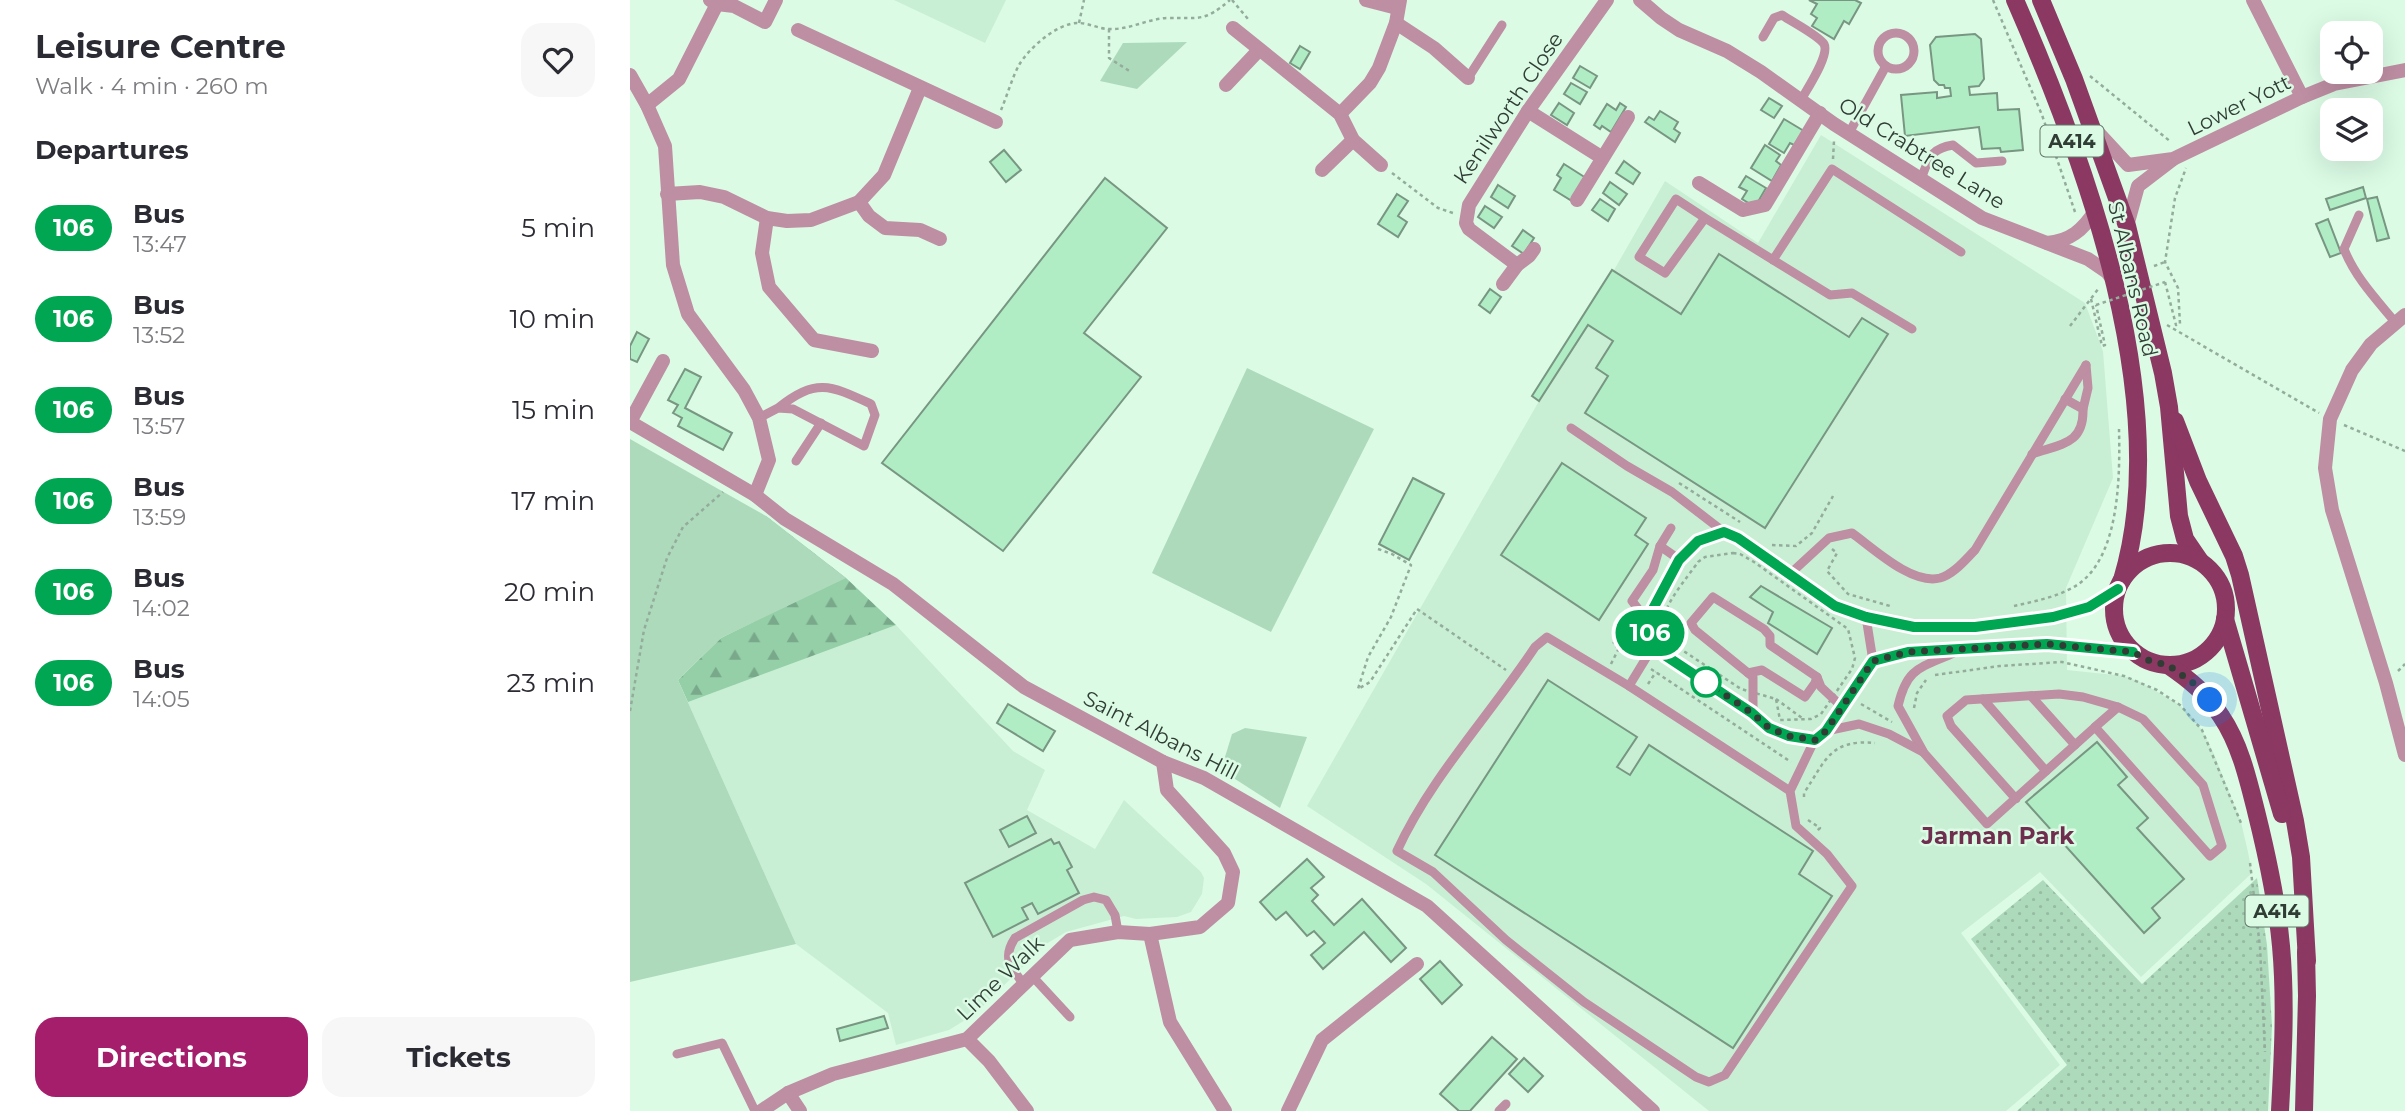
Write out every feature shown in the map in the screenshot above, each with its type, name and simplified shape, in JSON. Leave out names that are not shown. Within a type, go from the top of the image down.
[{"type":"main road","name":"St Albans Road","points":[[2015,0],[2063,116],[2095,211],[2113,281],[2130,371],[2139,461],[2134,535],[2120,584]]},
{"type":"main road","name":"St Albans Road","points":[[2041,0],[2074,79],[2127,226],[2153,325],[2169,407],[2179,516],[2185,539],[2200,561]]},
{"type":"main road","name":"A414","points":[[2169,407],[2240,575],[2295,821],[2301,857],[2307,961],[2304,1111]]},
{"type":"main road","points":[[2166,553],[2184,554],[2200,561],[2218,580],[2226,606],[2220,634],[2211,647],[2192,660],[2168,665],[2150,661],[2133,652],[2122,638],[2116,623],[2114,606],[2120,584],[2134,566],[2149,557],[2166,553]]},
{"type":"main road","name":"A414","points":[[2225,619],[2281,809],[2291,853],[2307,961]]},
{"type":"main road","name":"A414","points":[[2168,665],[2196,685],[2223,719],[2239,751],[2263,838],[2282,958],[2284,1045],[2280,1111]]},
{"type":"street","points":[[647,105],[679,79],[714,2],[734,6],[765,22],[776,0]]},
{"type":"street","points":[[1366,0],[1398,10],[1434,48],[1468,78]]},
{"type":"street","name":"Kenilworth Close","points":[[1517,265],[1469,229],[1469,205],[1528,111],[1607,0]]},
{"type":"street","name":"Old Crabtree Lane","points":[[1640,0],[1679,30],[1727,51],[1834,124],[1982,218],[2088,259],[2107,272],[2113,281]]},
{"type":"street","points":[[2253,0],[2302,97]]},
{"type":"street","points":[[1340,114],[1370,83],[1379,68],[1398,10]]},
{"type":"street","points":[[1233,28],[1340,114],[1353,140],[1381,165]]},
{"type":"street","points":[[798,30],[996,122]]},
{"type":"street","points":[[1226,85],[1259,50]]},
{"type":"street","name":"Lower Yott","points":[[2127,226],[2138,187],[2183,155],[2334,84],[2405,69]]},
{"type":"street","points":[[630,75],[665,146],[673,265],[688,314],[744,390],[759,418],[769,460],[755,495]]},
{"type":"street","points":[[667,194],[700,192],[724,197],[767,218],[787,221],[811,220],[859,202],[884,176],[920,88]]},
{"type":"street","points":[[1528,111],[1601,158]]},
{"type":"street","name":"Old Crabtree Lane","points":[[1699,183],[1743,211],[1765,205],[1820,113]]},
{"type":"street","points":[[1577,201],[1628,117]]},
{"type":"street","name":"Lower Yott","points":[[2089,122],[2128,165],[2183,155]]},
{"type":"street","points":[[1322,170],[1353,140]]},
{"type":"street","points":[[859,202],[869,216],[885,228],[920,229],[940,239]]},
{"type":"street","points":[[2042,243],[2070,238],[2080,231],[2095,211]]},
{"type":"street","points":[[767,218],[762,253],[769,287],[814,340],[872,351]]},
{"type":"street","points":[[1503,284],[1517,265],[1534,249]]},
{"type":"street","points":[[2400,318],[2371,344],[2353,370],[2330,419],[2325,468],[2332,510],[2386,683],[2405,755]]},
{"type":"street","points":[[630,422],[663,361]]},
{"type":"street","name":"Saint Albans Hill","points":[[630,422],[734,482],[785,519],[893,584],[1024,687],[1163,762],[1204,778],[1427,906],[1653,1111]]},
{"type":"street","points":[[2120,584],[2085,608],[2053,617],[1975,627],[1914,627],[1866,617],[1835,606],[1791,573],[1738,538],[1724,532],[1698,541],[1679,560],[1647,620],[1654,645],[1666,656],[1752,713],[1769,728],[1789,736],[1820,735],[1873,661],[1908,652],[2047,644],[2133,652]]},
{"type":"street","name":"Lime Walk","points":[[761,1111],[788,1093],[833,1074],[967,1039],[1070,940],[1118,932],[1150,934],[1200,927],[1228,903],[1233,872],[1224,853],[1167,789],[1163,762]]},
{"type":"street","points":[[1150,934],[1170,1022],[1225,1111]]},
{"type":"street","points":[[1288,1111],[1322,1040],[1417,964]]},
{"type":"street","points":[[967,1039],[989,1061],[1027,1111]]},
{"type":"street","points":[[788,1093],[800,1111]]},
{"type":"lane","points":[[1763,37],[1774,18],[1782,15],[1823,42],[1826,50],[1801,100]]},
{"type":"lane","points":[[1468,78],[1502,25]]},
{"type":"lane","points":[[1895,33],[1906,36],[1913,46],[1913,58],[1898,69],[1886,66],[1878,58],[1880,41],[1895,33]]},
{"type":"lane","points":[[1849,133],[1886,66]]},
{"type":"lane","points":[[1921,179],[1932,152],[1940,147],[1953,145],[1976,163],[2002,161]]},
{"type":"lane","points":[[1773,260],[1832,169],[1961,252]]},
{"type":"lane","points":[[1705,218],[1665,273],[1639,257],[1676,199],[1830,295],[1852,293],[1912,329]]},
{"type":"lane","points":[[2359,215],[2344,249],[2349,262],[2367,290],[2400,318]]},
{"type":"lane","points":[[1791,573],[1829,538],[1852,533],[1913,576],[1939,578],[1959,567],[1975,550],[2032,454],[2065,399],[2086,365],[2088,388],[2083,422],[2076,437],[2032,454]]},
{"type":"lane","points":[[759,418],[793,396],[813,388],[830,386],[871,404],[876,415],[864,446],[793,409],[778,408]]},
{"type":"lane","points":[[2065,399],[2083,408]]},
{"type":"lane","points":[[796,461],[821,423]]},
{"type":"lane","points":[[1571,428],[1627,466],[1672,492],[1724,532]]},
{"type":"lane","points":[[1647,620],[1632,601],[1653,570],[1660,546],[1671,528]]},
{"type":"lane","points":[[1660,546],[1679,560]]},
{"type":"lane","points":[[1752,713],[1754,677],[1691,623],[1713,597],[1764,629],[1770,636],[1770,645],[1817,677],[1821,687],[1838,703],[1839,712]]},
{"type":"lane","points":[[1866,617],[1873,661]]},
{"type":"lane","points":[[1790,791],[1629,686],[1547,637],[1535,647],[1460,750],[1409,826],[1397,851],[1433,872],[1506,940],[1584,1002],[1696,1077],[1709,1082],[1725,1075],[1852,886],[1827,854],[1796,826],[1790,791],[1820,735],[1859,724],[1889,734],[1924,753]]},
{"type":"lane","points":[[1629,686],[1654,645]]},
{"type":"lane","points":[[1962,649],[1915,670],[1903,685],[1898,706],[1924,753],[1987,824],[2118,707]]},
{"type":"lane","points":[[1748,673],[1762,670],[1804,697],[1817,677]]},
{"type":"lane","points":[[2016,799],[1951,726],[1947,716],[1966,700],[2059,694],[2083,697],[2118,707],[2143,719],[2203,785],[2222,846],[2210,856],[2095,727]]},
{"type":"lane","points":[[2031,696],[2075,745]]},
{"type":"lane","points":[[1983,699],[2046,771]]},
{"type":"lane","points":[[1070,1017],[1009,962],[1008,949],[1015,938],[1083,900],[1094,897],[1106,900],[1115,915],[1118,932]]},
{"type":"lane","points":[[677,1054],[722,1043],[755,1111]]},
{"type":"path","points":[[1079,23],[1084,0]]},
{"type":"path","points":[[996,122],[1020,64],[1050,32],[1065,25],[1079,23],[1109,29],[1151,19],[1212,16],[1230,0]]},
{"type":"path","points":[[1993,0],[2042,115],[2080,231]]},
{"type":"path","points":[[1109,29],[1109,58],[1131,72]]},
{"type":"path","points":[[2087,74],[2183,155],[2165,262],[2178,288],[2180,324],[2176,325],[2165,282],[2096,304],[2105,345],[2102,346],[2091,299]]},
{"type":"path","points":[[1832,169],[1834,124]]},
{"type":"path","points":[[1381,165],[1438,208],[1467,218]]},
{"type":"path","points":[[2147,268],[2165,262]]},
{"type":"path","points":[[2151,281],[2154,293]]},
{"type":"path","points":[[2070,326],[2099,288],[2102,308]]},
{"type":"path","points":[[2162,323],[2330,419],[2405,451]]},
{"type":"path","points":[[2109,339],[2112,352]]},
{"type":"path","points":[[2004,608],[2046,598],[2074,587],[2096,567],[2106,550],[2112,526],[2119,472],[2118,420]]},
{"type":"path","points":[[630,711],[644,630],[667,558],[683,527],[734,482]]},
{"type":"path","points":[[1765,556],[1773,544],[1796,546],[1812,533],[1833,496]]},
{"type":"path","points":[[1812,533],[1837,553],[1827,570],[1848,594],[1894,607]]},
{"type":"path","points":[[1378,549],[1411,565],[1391,617],[1368,657],[1358,689],[1370,682],[1417,609],[1516,676]]},
{"type":"path","points":[[2074,587],[2085,608]]},
{"type":"path","points":[[1606,673],[1619,648]]},
{"type":"path","points":[[1849,696],[1895,723],[1915,708],[1917,693],[1926,679],[1938,674],[2063,662],[2124,676],[2157,690],[2179,705],[2202,730],[2233,801],[2243,832]]},
{"type":"path","points":[[1649,668],[1815,777]]},
{"type":"path","points":[[1776,699],[1802,719]]},
{"type":"path","points":[[1780,720],[1788,708]]},
{"type":"path","points":[[1804,803],[1804,793],[1840,746],[1860,741],[1881,743],[1889,734]]},
{"type":"path","points":[[1806,818],[1820,828],[1811,841]]},
{"type":"path","points":[[2250,863],[2260,947],[2265,1062]]},
{"type":"shaded area","points":[[894,0],[1006,0],[985,43]]},
{"type":"shaded area","points":[[1187,42],[1137,89],[1100,81],[1123,43]]},
{"type":"shaded area","name":"Jarman Park","points":[[1821,135],[2085,303],[2103,351],[2113,478],[2066,588],[2067,670],[2124,676],[2180,705],[2191,716],[2202,730],[2214,754],[2241,822],[2252,873],[2141,977],[2040,872],[1961,933],[2060,1065],[2006,1111],[1709,1111],[1426,884],[1307,806],[1665,181],[1758,243]]},
{"type":"shaded area","points":[[1247,368],[1374,429],[1271,632],[1152,573]]},
{"type":"shaded area","points":[[630,439],[766,516],[846,578],[721,638],[678,680],[796,944],[630,982]]},
{"type":"shaded area","points":[[846,578],[896,625],[1013,751],[1045,770],[1027,810],[1095,849],[1124,800],[1201,872],[1204,878],[1202,894],[1191,912],[1177,917],[1136,919],[1124,916],[1066,932],[1046,944],[975,1014],[949,1030],[896,1045],[888,1013],[796,944],[678,680],[721,638]]},
{"type":"shaded area","points":[[1245,728],[1307,737],[1280,808],[1221,770],[1232,734]]},
{"type":"shaded area","points":[[2257,878],[2267,945],[2272,1026],[2268,1111],[2017,1111],[2067,1065],[1971,939],[2043,880],[2142,984]]},
{"type":"green space","points":[[766,516],[846,578],[896,625],[688,702],[678,680],[721,638],[753,622]]},
{"type":"building","points":[[1809,0],[1855,0],[1861,3],[1849,24],[1844,21],[1834,39],[1812,26],[1817,18],[1811,14],[1817,4]]},
{"type":"building","points":[[1975,34],[1981,39],[1984,79],[1979,86],[1969,87],[1970,95],[1997,93],[1998,110],[2019,109],[2023,150],[2001,152],[2000,148],[1982,149],[1979,127],[1905,136],[1901,95],[1937,92],[1937,98],[1951,96],[1950,88],[1939,85],[1934,80],[1930,45],[1936,37]]},
{"type":"building","points":[[1300,46],[1310,52],[1300,69],[1290,63]]},
{"type":"building","points":[[1580,66],[1597,76],[1590,88],[1573,78]]},
{"type":"building","points":[[1571,83],[1587,92],[1580,104],[1564,94]]},
{"type":"building","points":[[1769,98],[1782,106],[1774,118],[1761,110]]},
{"type":"building","points":[[1559,103],[1574,113],[1567,125],[1551,115]]},
{"type":"building","points":[[1620,103],[1626,107],[1611,132],[1602,126],[1600,129],[1594,125],[1607,104],[1616,110]]},
{"type":"building","points":[[1660,111],[1678,122],[1674,129],[1680,133],[1675,142],[1645,122],[1649,117],[1654,120]]},
{"type":"building","points":[[1784,119],[1804,131],[1796,146],[1790,143],[1784,153],[1769,144]]},
{"type":"building","points":[[1765,145],[1780,155],[1776,161],[1781,165],[1772,181],[1751,168]]},
{"type":"building","points":[[1004,150],[1021,170],[1006,182],[990,162]]},
{"type":"building","points":[[1624,161],[1640,173],[1633,184],[1616,173]]},
{"type":"building","points":[[1564,164],[1586,178],[1572,201],[1554,190],[1561,178],[1557,175]]},
{"type":"building","points":[[1746,176],[1766,188],[1755,207],[1742,199],[1747,191],[1739,187]]},
{"type":"building","points":[[1105,178],[1167,228],[1084,333],[1141,377],[1003,551],[882,463]]},
{"type":"building","points":[[1610,182],[1627,194],[1619,205],[1603,193]]},
{"type":"building","points":[[1498,185],[1515,196],[1508,208],[1491,197]]},
{"type":"building","points":[[2363,187],[2366,198],[2330,210],[2326,199]]},
{"type":"building","points":[[1397,194],[1408,201],[1398,216],[1407,222],[1398,237],[1378,224]]},
{"type":"building","points":[[2377,197],[2389,238],[2377,241],[2367,199]]},
{"type":"building","points":[[1600,199],[1615,209],[1608,221],[1592,210]]},
{"type":"building","points":[[1485,206],[1502,217],[1494,228],[1478,217]]},
{"type":"building","points":[[2328,219],[2341,253],[2330,257],[2316,224]]},
{"type":"building","points":[[1523,230],[1534,238],[1524,254],[1512,246]]},
{"type":"building","points":[[1719,254],[1849,337],[1862,318],[1888,334],[1765,528],[1585,413],[1608,376],[1596,368],[1613,341],[1588,325],[1539,401],[1532,396],[1612,270],[1681,314]]},
{"type":"building","points":[[1490,289],[1501,297],[1490,313],[1479,305]]},
{"type":"building","points":[[637,332],[649,339],[637,362],[630,359],[630,346]]},
{"type":"building","points":[[685,369],[701,377],[685,408],[732,433],[723,450],[678,426],[682,418],[673,413],[678,405],[668,400]]},
{"type":"building","points":[[1562,463],[1646,518],[1635,535],[1648,544],[1599,620],[1501,555]]},
{"type":"building","points":[[1413,478],[1444,494],[1409,560],[1379,544]]},
{"type":"building","points":[[1761,586],[1832,628],[1817,654],[1768,623],[1773,612],[1750,597]]},
{"type":"building","points":[[1548,680],[1637,737],[1617,767],[1630,775],[1649,745],[1813,851],[1799,874],[1832,896],[1733,1048],[1435,855]]},
{"type":"building","points":[[1008,704],[1055,731],[1043,751],[997,723]]},
{"type":"building","points":[[2097,742],[2127,777],[2118,785],[2148,818],[2137,828],[2184,879],[2152,908],[2160,918],[2144,933],[2026,802]]},
{"type":"building","points":[[1027,816],[1036,833],[1009,847],[1000,830]]},
{"type":"building","points":[[1051,839],[1054,844],[1059,842],[1072,867],[1067,870],[1079,893],[1038,914],[1032,903],[1022,908],[1028,919],[993,937],[965,883]]},
{"type":"building","points":[[1307,859],[1324,877],[1311,888],[1318,895],[1312,901],[1334,925],[1362,899],[1406,948],[1391,962],[1364,932],[1323,969],[1311,955],[1325,943],[1314,931],[1307,936],[1286,912],[1276,920],[1260,902]]},
{"type":"building","points":[[1440,961],[1462,985],[1442,1004],[1420,979]]},
{"type":"building","points":[[884,1016],[888,1028],[840,1041],[837,1029]]},
{"type":"building","points":[[1492,1037],[1517,1059],[1470,1111],[1459,1111],[1440,1094]]},
{"type":"building","points":[[1524,1058],[1543,1076],[1528,1092],[1509,1074]]},
{"type":"bus line","name":"106","points":[[2118,589],[2089,607],[2053,617],[1975,627],[1914,627],[1866,617],[1835,606],[1791,573],[1738,538],[1724,532],[1698,541],[1679,560],[1647,620],[1654,645],[1666,656],[1752,713],[1769,728],[1789,736],[1815,740],[1826,731],[1873,661],[1908,652],[2047,644],[2133,652]]},
{"type":"district","name":"Jarman Park","points":[[1998,836]]},
{"type":"route","points":[[1706,682],[1769,728],[1789,736],[1815,740],[1826,731],[1873,661],[1908,652],[2047,644],[2133,652],[2150,661],[2168,665],[2196,685],[2210,700]]}]
